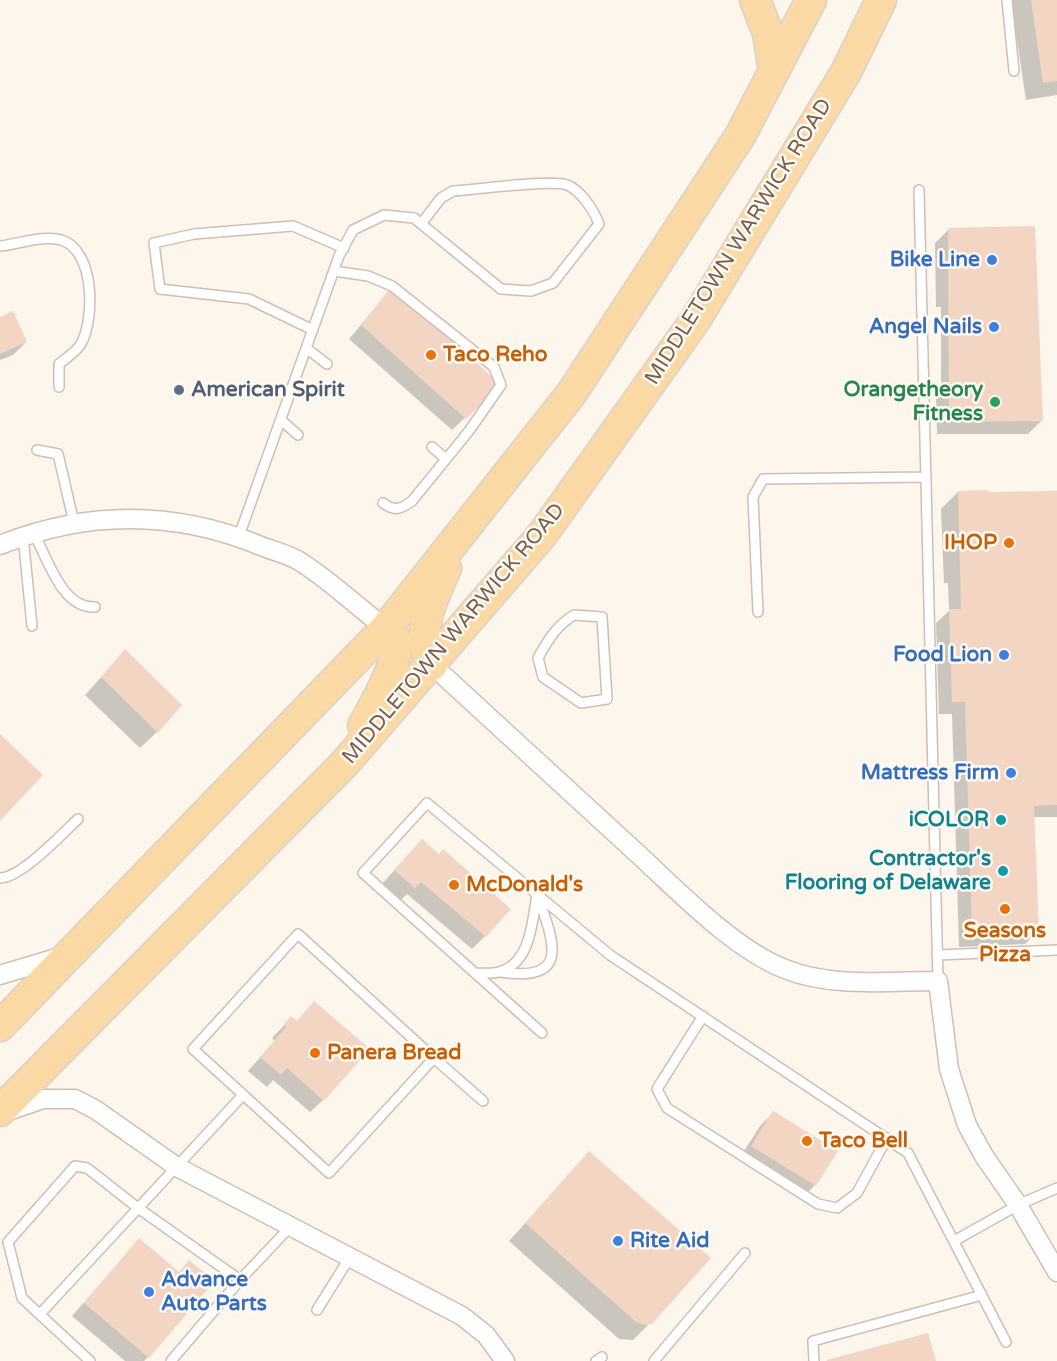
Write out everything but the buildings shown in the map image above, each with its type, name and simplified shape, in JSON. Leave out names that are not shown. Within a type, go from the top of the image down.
[{"type":"main road","points":[[755,0],[768,33],[774,71]]},
{"type":"main road","points":[[0,1026],[74,953],[386,628],[458,537],[571,394],[740,136],[811,0]]},
{"type":"main road","name":"MIDDLETOWN WARWICK ROAD","points":[[0,1112],[344,764],[432,665],[542,535],[694,322],[846,72],[881,0]]},
{"type":"main road","points":[[432,665],[426,653],[424,632],[429,609],[458,537]]},
{"type":"main road","points":[[344,764],[389,674],[396,652],[395,640],[386,628]]},
{"type":"street","points":[[0,545],[74,523],[134,517],[182,521],[239,536],[299,561],[386,628]]},
{"type":"street","points":[[432,665],[671,884],[756,954],[784,969],[813,978],[846,981],[938,981],[944,1038],[957,1098],[984,1156],[1018,1205],[1057,1272]]},
{"type":"street","points":[[0,975],[74,953]]},
{"type":"street","points":[[0,1112],[43,1099],[75,1099],[96,1110],[177,1167],[462,1316],[486,1335],[505,1361]]},
{"type":"lane","points":[[1007,0],[1014,71]]},
{"type":"lane","points":[[239,536],[334,271],[353,230],[384,214],[414,218],[421,224],[501,289],[531,291],[553,283],[599,224],[593,208],[567,184],[544,184],[453,191],[441,198],[421,224]]},
{"type":"lane","points":[[919,190],[938,981]]},
{"type":"lane","points":[[313,330],[249,299],[160,289],[154,243],[194,234],[293,226],[344,248]]},
{"type":"lane","points":[[0,246],[48,238],[65,241],[78,254],[87,273],[91,317],[82,344],[59,364],[59,387]]},
{"type":"lane","points":[[334,271],[368,276],[392,286],[494,367],[501,385],[412,501],[401,509],[392,509],[383,503]]},
{"type":"lane","points":[[306,348],[327,364]]},
{"type":"lane","points":[[281,420],[298,435]]},
{"type":"lane","points":[[432,447],[446,459]]},
{"type":"lane","points":[[37,450],[58,454],[74,523]]},
{"type":"lane","points":[[758,612],[753,497],[763,479],[925,477]]},
{"type":"lane","points":[[28,535],[68,596],[82,608],[95,608]]},
{"type":"lane","points":[[28,535],[32,626]]},
{"type":"lane","points":[[574,615],[602,617],[607,699],[581,703],[543,677],[538,658],[552,634],[568,618],[574,615]]},
{"type":"lane","points":[[542,1033],[363,873],[427,803],[610,955],[908,1153],[1006,1342]]},
{"type":"lane","points":[[0,878],[6,878],[26,866],[78,819]]},
{"type":"lane","points":[[500,972],[517,961],[526,946],[537,894]]},
{"type":"lane","points":[[475,973],[500,972],[525,976],[538,972],[546,966],[552,957],[554,942],[537,894]]},
{"type":"lane","points":[[435,1058],[329,1173],[193,1049],[298,934],[483,1101]]},
{"type":"lane","points":[[937,955],[1057,950]]},
{"type":"lane","points":[[703,1016],[657,1089],[667,1108],[818,1204],[837,1208],[856,1192],[887,1138]]},
{"type":"lane","points":[[40,1314],[243,1095]]},
{"type":"lane","points":[[90,1361],[22,1298],[8,1242],[75,1166],[87,1168],[138,1208],[240,1280]]},
{"type":"lane","points":[[954,1241],[1018,1205],[1057,1188]]},
{"type":"lane","points":[[171,1361],[240,1280],[291,1226]]},
{"type":"lane","points":[[654,1361],[745,1253]]},
{"type":"lane","points":[[317,1310],[350,1257]]},
{"type":"lane","points":[[814,1361],[813,1341],[982,1295]]},
{"type":"place","name":"Bike Line","points":[[992,260]]},
{"type":"place","name":"Angel Nails","points":[[994,327]]},
{"type":"place","name":"Taco Reho","points":[[431,355]]},
{"type":"place","name":"American Spirit","points":[[179,390]]},
{"type":"place","name":"Orangetheory Fitness","points":[[995,402]]},
{"type":"place","name":"IHOP","points":[[1009,543]]},
{"type":"place","name":"Food Lion","points":[[1004,655]]},
{"type":"place","name":"Mattress Firm","points":[[1011,773]]},
{"type":"place","name":"iCOLOR","points":[[1001,820]]},
{"type":"place","name":"Contractor's Flooring of Delaware","points":[[1003,871]]},
{"type":"place","name":"McDonald's","points":[[454,885]]},
{"type":"place","name":"Seasons Pizza","points":[[1005,909]]},
{"type":"place","name":"Panera Bread","points":[[315,1053]]},
{"type":"place","name":"Taco Bell","points":[[807,1141]]},
{"type":"place","name":"Rite Aid","points":[[618,1241]]},
{"type":"place","name":"Advance Auto Parts","points":[[149,1292]]}]
